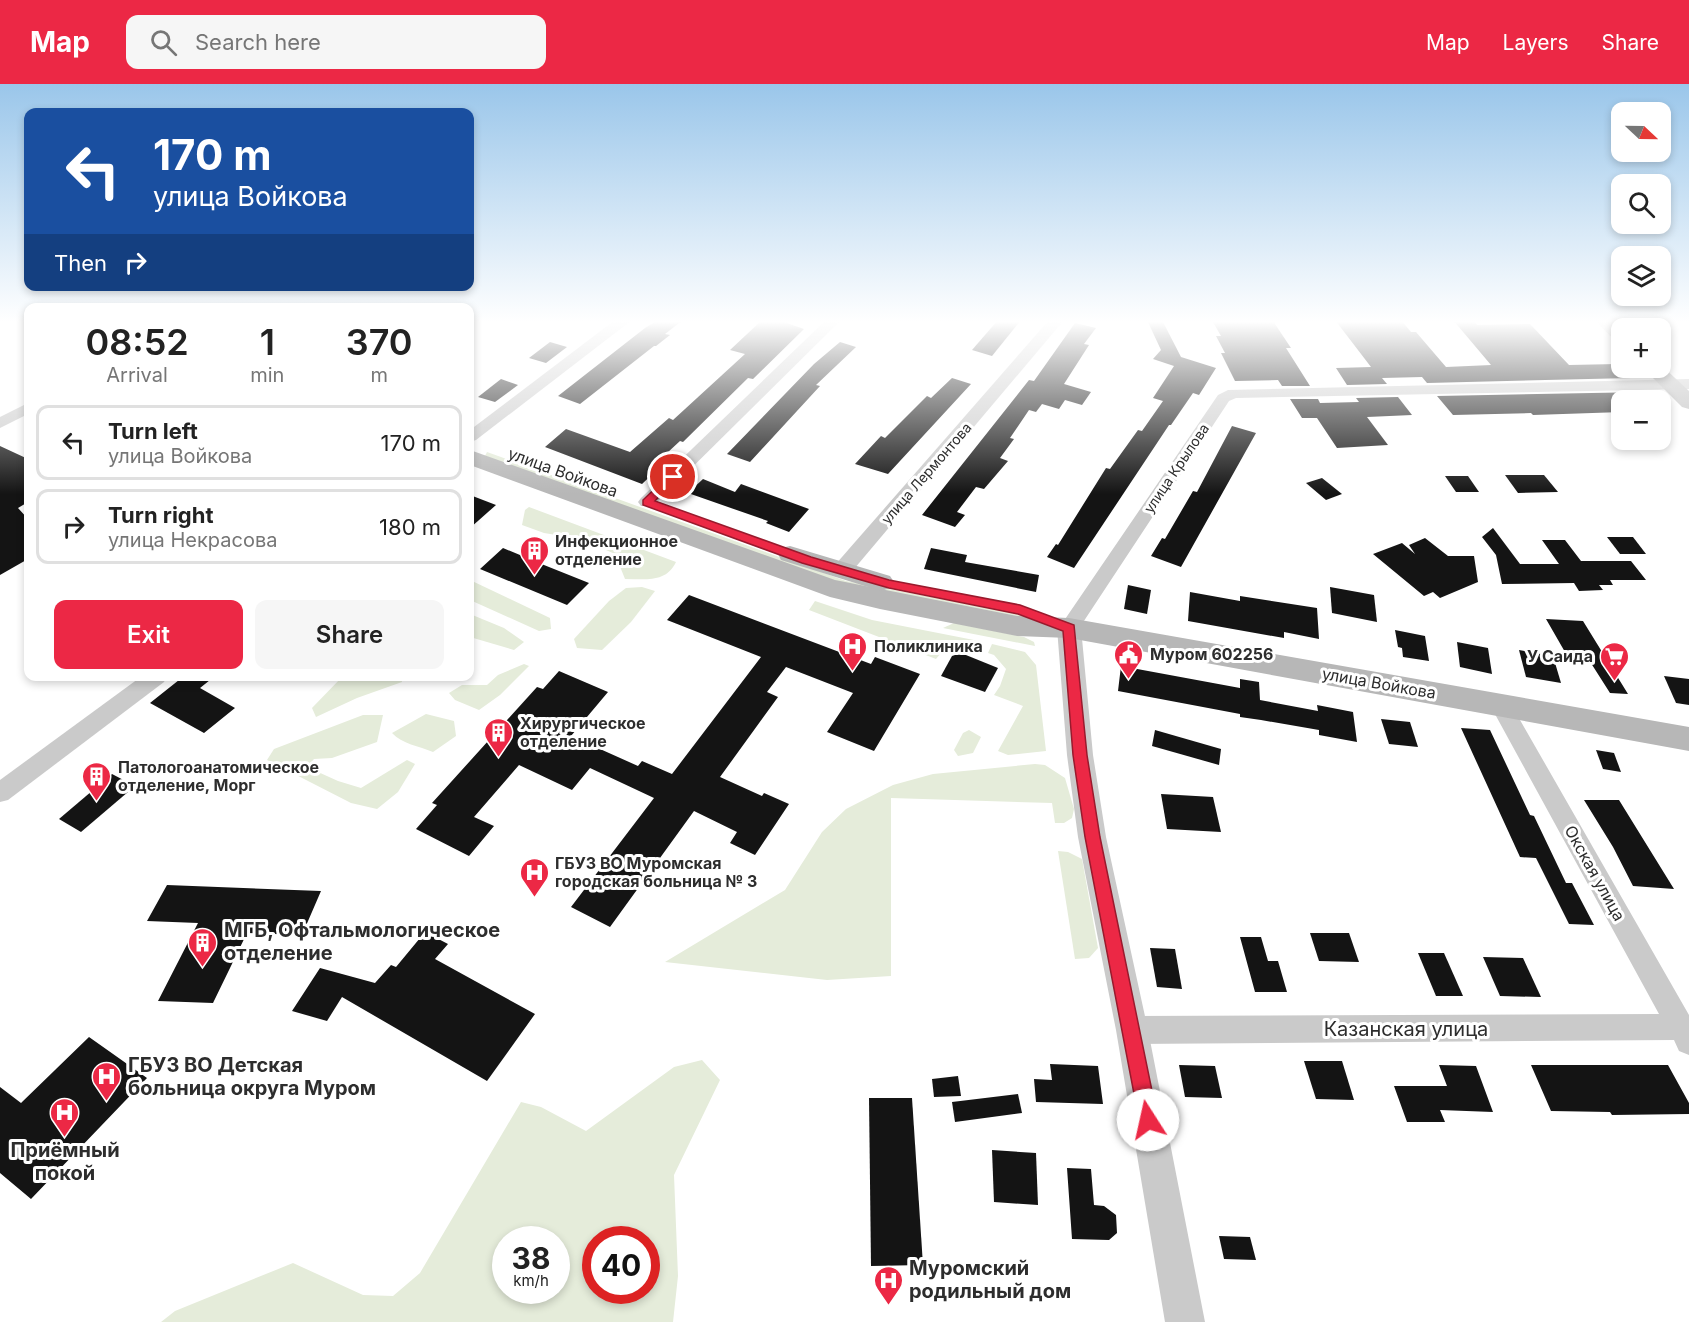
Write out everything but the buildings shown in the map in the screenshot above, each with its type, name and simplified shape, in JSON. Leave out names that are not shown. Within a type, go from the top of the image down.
[{"type":"main road","points":[[1679,384],[1689,403]]},
{"type":"main road","name":"улица Войкова","points":[[474,438],[807,560],[889,584],[1020,609],[1069,628]]},
{"type":"main road","name":"улица Войкова","points":[[474,458],[830,588],[880,600],[1017,626],[1069,628],[1689,739]]},
{"type":"street","points":[[474,434],[548,378]]},
{"type":"street","points":[[647,502],[775,378]]},
{"type":"street","name":"улица Лермонтова","points":[[842,570],[1007,378]]},
{"type":"street","name":"улица Крылова","points":[[1069,628],[1223,398],[1233,393],[1679,384]]},
{"type":"street","points":[[0,423],[24,410]]},
{"type":"street","points":[[1069,628],[1080,755],[1092,837],[1132,1030],[1185,1322]]},
{"type":"street","points":[[0,793],[150,681]]},
{"type":"street","name":"Окская улица","points":[[1502,705],[1685,1034]]},
{"type":"street","name":"Казанская улица","points":[[1132,1030],[1685,1034]]},
{"type":"green space","points":[[487,452],[846,581],[1032,616],[1037,619],[1036,623],[839,584],[485,456]]},
{"type":"green space","points":[[529,507],[676,562],[667,574],[661,577],[625,579],[615,554],[581,539],[544,533],[522,525],[525,510]]},
{"type":"green space","points":[[474,582],[550,618],[551,629],[539,631],[474,602]]},
{"type":"green space","points":[[642,587],[655,591],[631,622],[602,650],[577,648],[574,639],[609,601],[626,588]]},
{"type":"green space","points":[[815,601],[872,620],[979,641],[975,649],[964,646],[949,648],[936,659],[809,610]]},
{"type":"green space","points":[[474,616],[504,628],[524,642],[514,650],[474,638]]},
{"type":"green space","points":[[954,623],[1024,637],[1034,642],[1035,646],[943,628]]},
{"type":"green space","points":[[992,644],[1025,652],[1036,665],[1046,751],[1008,755],[998,751],[1023,706],[994,695],[1006,669],[994,655],[988,653]]},
{"type":"green space","points":[[524,664],[529,666],[500,695],[479,710],[455,700],[449,693],[462,685],[487,685],[498,675]]},
{"type":"green space","points":[[338,681],[402,681],[316,717],[312,708]]},
{"type":"green space","points":[[426,714],[454,721],[456,736],[433,752],[406,742],[392,733]]},
{"type":"green space","points":[[363,715],[383,715],[377,742],[332,758],[314,759],[307,767],[338,781],[361,788],[407,760],[415,764],[398,792],[377,809],[351,803],[267,760],[274,749]]},
{"type":"green space","points":[[969,730],[981,737],[973,753],[958,756],[954,750],[963,733]]},
{"type":"green space","points":[[1045,765],[1065,778],[1074,809],[1072,818],[1064,823],[1055,823],[1052,803],[891,798],[891,976],[827,980],[665,962],[785,890],[822,832],[846,809],[893,785],[933,774]]},
{"type":"green space","points":[[1058,851],[1068,852],[1082,859],[1098,948],[1089,958],[1075,959]]},
{"type":"green space","points":[[702,1060],[720,1080],[674,1175],[678,1276],[673,1322],[161,1322],[175,1311],[293,1263],[363,1295],[393,1296],[420,1273],[521,1102],[541,1107],[586,1131],[674,1067]]},
{"type":"place","name":"Инфекционное отделение","points":[[534,576]]},
{"type":"place","name":"Поликлиника","points":[[853,672]]},
{"type":"place","name":"Муром 602256","points":[[1129,680]]},
{"type":"place","name":"У Саида","points":[[1614,682]]},
{"type":"place","name":"Хирургическое отделение","points":[[499,758]]},
{"type":"place","name":"Патологоанатомическое отделение, Морг","points":[[97,802]]},
{"type":"place","name":"ГБУЗ ВО Муромская городская больница № 3","points":[[534,898]]},
{"type":"place","name":"МГБ, Офтальмологическое отделение","points":[[203,968]]},
{"type":"place","name":"ГБУЗ ВО Детская больница округа Муром","points":[[107,1102]]},
{"type":"place","name":"Приёмный покой","points":[[65,1138]]},
{"type":"place","name":"Муромский родильный дом","points":[[888,1306]]},
{"type":"route","points":[[673,477],[647,502],[807,560],[889,584],[1020,609],[1069,628],[1080,755],[1092,837],[1148,1120]]}]
